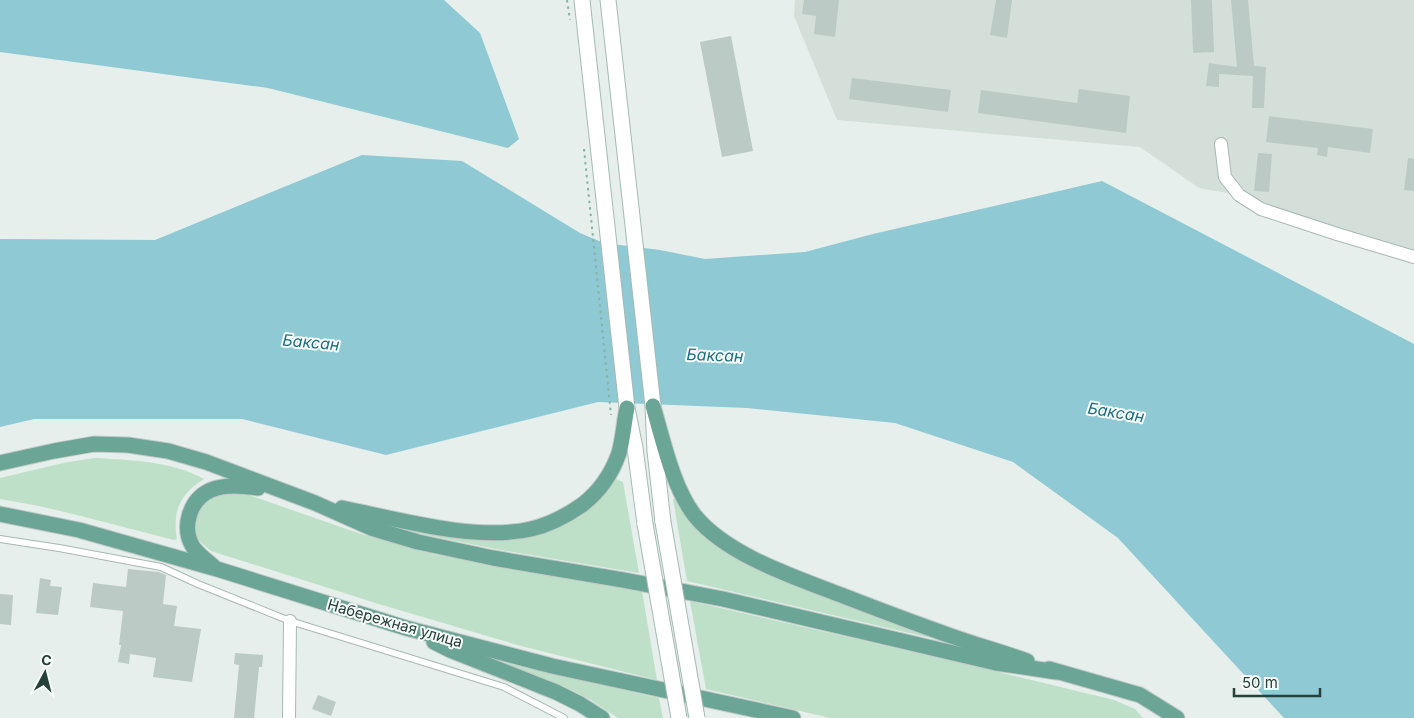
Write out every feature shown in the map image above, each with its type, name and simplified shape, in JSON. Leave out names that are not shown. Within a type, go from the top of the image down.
[{"type":"main road","points":[[582,0],[627,408],[635,448],[644,524],[678,718]]},
{"type":"main road","points":[[608,0],[653,406],[654,452],[663,522],[697,718]]},
{"type":"main road","points":[[653,406],[672,468],[686,500],[694,514],[710,532],[730,546],[757,561],[816,585],[944,633],[999,650],[1057,672],[1140,695],[1177,718]]},
{"type":"main road","points":[[316,503],[418,524],[458,530],[493,532],[530,530],[553,522],[572,512],[588,500],[600,487],[619,453],[627,408]]},
{"type":"main road","points":[[0,463],[94,444],[128,445],[168,451],[206,462],[316,503],[371,528],[418,542],[493,558],[723,599],[996,663],[1057,672]]},
{"type":"main road","points":[[217,569],[200,556],[192,545],[188,533],[191,509],[199,498],[210,491],[224,486],[240,485],[284,491]]},
{"type":"main road","name":"Набережная улица","points":[[0,514],[79,530],[217,569],[406,628],[552,666],[793,718]]},
{"type":"main road","points":[[406,628],[450,650],[556,692],[602,718]]},
{"type":"main road","points":[[1140,695],[1151,708],[1156,718]]},
{"type":"street","points":[[1220,144],[1225,176],[1239,195],[1262,209],[1414,257]]},
{"type":"street","points":[[289,718],[290,621]]},
{"type":"lane","points":[[0,539],[160,566],[198,584],[290,621],[504,687],[564,718]]},
{"type":"path","points":[[591,220],[611,406]]},
{"type":"shaded area","points":[[795,0],[1414,0],[1414,257],[1239,195],[1199,188],[1140,147],[837,120],[794,16]]},
{"type":"green space","points":[[94,458],[150,462],[178,468],[204,479],[189,491],[180,504],[176,520],[177,539],[174,540],[39,506],[0,499],[0,478],[63,463]]},
{"type":"green space","points":[[614,478],[623,482],[639,573],[506,551],[411,532],[412,530],[514,538]]},
{"type":"green space","points":[[228,490],[243,493],[361,534],[433,554],[642,591],[657,680],[521,646],[382,605],[211,551],[197,539],[194,522],[200,507],[212,495]]},
{"type":"green space","points":[[677,497],[705,536],[952,643],[687,581],[673,499]]},
{"type":"green space","points":[[690,601],[1114,700],[1135,709],[1143,718],[830,718],[706,689]]},
{"type":"green space","points":[[494,660],[659,698],[663,718],[618,718],[591,700],[565,687]]},
{"type":"water","points":[[0,0],[444,0],[480,33],[519,139],[508,148],[268,88],[0,52]]},
{"type":"water","name":"Баксан","points":[[362,155],[462,161],[580,233],[604,243],[660,250],[705,259],[805,252],[873,234],[1102,181],[1414,344],[1414,718],[1284,718],[1118,538],[1013,462],[895,423],[747,408],[598,402],[386,455],[242,419],[34,419],[0,427],[0,239],[155,240]]},
{"type":"building","points":[[804,0],[839,0],[835,37],[814,34],[816,16],[802,14]]},
{"type":"building","points":[[996,0],[1012,0],[1007,38],[990,35]]},
{"type":"building","points":[[1191,0],[1212,0],[1214,52],[1193,53]]},
{"type":"building","points":[[1231,0],[1248,0],[1254,66],[1266,67],[1264,108],[1252,108],[1253,76],[1219,74],[1219,87],[1206,86],[1209,63],[1237,67]]},
{"type":"building","points":[[731,36],[753,151],[722,157],[700,42]]},
{"type":"building","points":[[852,78],[951,90],[948,112],[849,99]]},
{"type":"building","points":[[1079,89],[1130,96],[1126,133],[978,113],[981,90],[1077,103]]},
{"type":"building","points":[[1269,116],[1373,129],[1370,153],[1328,147],[1327,157],[1317,155],[1318,148],[1266,142]]},
{"type":"building","points":[[1258,153],[1272,154],[1269,192],[1254,191]]},
{"type":"building","points":[[1408,158],[1414,159],[1414,191],[1404,190]]},
{"type":"building","points":[[128,569],[159,572],[166,575],[163,604],[177,606],[174,626],[201,629],[192,682],[153,677],[156,658],[130,654],[129,664],[118,662],[123,611],[90,607],[93,583],[126,587]]},
{"type":"building","points":[[40,578],[51,580],[50,586],[62,587],[58,615],[36,613]]},
{"type":"building","points":[[0,594],[13,595],[11,625],[0,624]]},
{"type":"building","points":[[235,653],[263,655],[262,667],[259,667],[254,718],[234,718],[239,665],[234,664]]},
{"type":"building","points":[[318,695],[336,702],[331,716],[312,709]]}]
